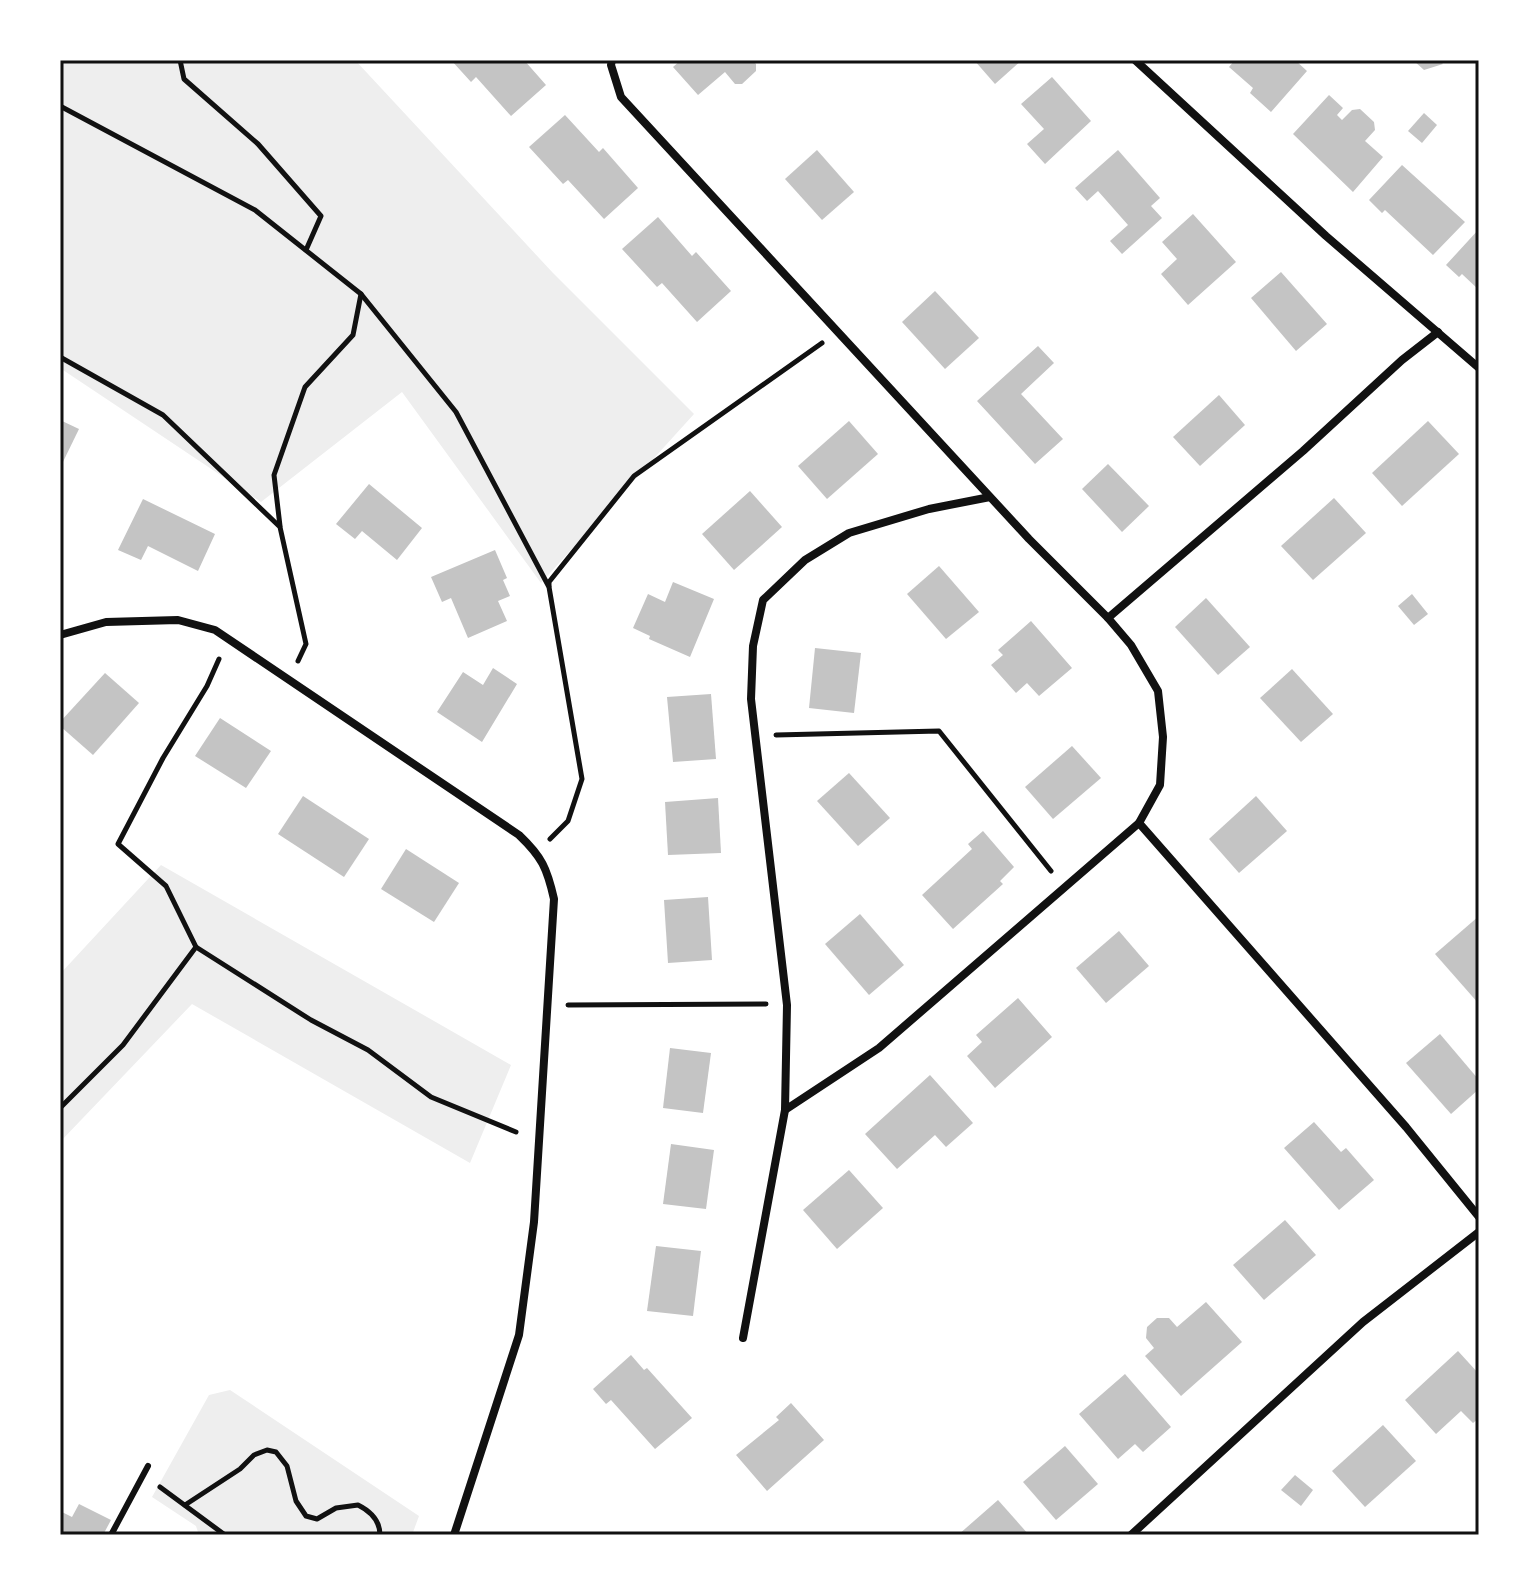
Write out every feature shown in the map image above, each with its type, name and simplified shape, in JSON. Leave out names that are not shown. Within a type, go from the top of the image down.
[{"type":"street","points":[[612,60],[621,97],[990,497],[1108,618],[1131,645],[1158,691],[1163,737],[1160,785],[1139,823],[879,1048],[785,1110]]},
{"type":"street","points":[[1135,60],[1326,236],[1479,368]]},
{"type":"street","points":[[1145,70],[1154,60]]},
{"type":"street","points":[[1108,618],[1303,451],[1402,360],[1438,332]]},
{"type":"street","points":[[743,1338],[785,1110],[787,1005],[751,699],[753,646],[763,600],[805,560],[849,533],[929,509],[990,497]]},
{"type":"street","points":[[60,635],[106,622],[178,620],[215,630],[519,835],[548,870],[554,899],[534,1222],[519,1335],[454,1535]]},
{"type":"street","points":[[1139,823],[1406,1127],[1479,1217]]},
{"type":"street","points":[[1131,1535],[1363,1322],[1479,1232]]},
{"type":"lane","points":[[111,1535],[148,1466]]},
{"type":"path","points":[[180,60],[184,79],[258,144],[321,216],[306,250]]},
{"type":"path","points":[[60,106],[255,210],[361,294],[456,412],[549,587]]},
{"type":"path","points":[[288,680],[306,644],[280,527],[274,475],[305,387],[353,335],[361,294]]},
{"type":"path","points":[[537,853],[568,821],[582,779],[549,582],[634,476],[832,337],[841,334]]},
{"type":"path","points":[[60,357],[163,415],[280,527]]},
{"type":"path","points":[[229,638],[207,686],[163,758],[118,844],[166,886],[196,947],[311,1020],[368,1050],[431,1097],[539,1141]]},
{"type":"path","points":[[755,736],[939,731],[1064,887]]},
{"type":"path","points":[[60,1108],[123,1045],[196,947]]},
{"type":"path","points":[[547,1006],[787,1005]]},
{"type":"path","points":[[185,1505],[240,1469],[254,1455],[267,1450],[276,1452],[287,1466],[302,1513],[317,1519],[336,1508],[358,1505],[374,1517],[380,1527],[380,1535]]},
{"type":"path","points":[[143,1474],[225,1535]]},
{"type":"shaded area","points":[[60,60],[355,60],[553,273],[694,414],[541,583],[402,392],[261,502],[60,368]]},
{"type":"shaded area","points":[[161,865],[511,1065],[470,1163],[192,1004],[60,1142],[60,974]]},
{"type":"shaded area","points":[[230,1390],[419,1516],[412,1535],[199,1535],[196,1526],[152,1497],[209,1395]]},
{"type":"building","points":[[451,60],[524,60],[546,85],[511,116],[476,77],[471,82]]},
{"type":"building","points":[[681,60],[752,60],[756,71],[742,84],[735,84],[725,72],[698,95],[673,67]]},
{"type":"building","points":[[974,60],[1022,60],[995,84]]},
{"type":"building","points":[[1235,60],[1295,60],[1307,71],[1271,112],[1250,93],[1253,88],[1229,67]]},
{"type":"building","points":[[1413,60],[1439,60],[1443,64],[1424,70]]},
{"type":"building","points":[[1052,77],[1091,121],[1045,164],[1027,144],[1044,129],[1021,104]]},
{"type":"building","points":[[1329,95],[1343,108],[1337,115],[1342,120],[1352,110],[1360,109],[1374,122],[1375,130],[1365,141],[1383,157],[1353,192],[1293,134]]},
{"type":"building","points":[[1424,113],[1437,125],[1422,143],[1408,131]]},
{"type":"building","points":[[565,115],[599,152],[603,148],[638,188],[604,219],[568,180],[563,184],[529,147]]},
{"type":"building","points":[[817,150],[854,192],[822,220],[785,179]]},
{"type":"building","points":[[1118,150],[1160,198],[1151,206],[1162,218],[1122,254],[1110,241],[1128,225],[1098,191],[1087,201],[1075,188]]},
{"type":"building","points":[[1402,165],[1465,222],[1433,255],[1385,210],[1382,213],[1369,200]]},
{"type":"building","points":[[1193,214],[1236,262],[1188,305],[1161,274],[1177,259],[1162,242]]},
{"type":"building","points":[[658,217],[692,256],[696,252],[731,291],[697,322],[662,283],[657,287],[622,249]]},
{"type":"building","points":[[1479,229],[1479,290],[1462,274],[1459,277],[1446,265]]},
{"type":"building","points":[[1281,272],[1327,324],[1296,351],[1251,298]]},
{"type":"building","points":[[935,291],[979,338],[945,369],[902,322]]},
{"type":"building","points":[[1038,346],[1054,363],[1021,394],[1063,439],[1035,464],[977,401]]},
{"type":"building","points":[[1219,395],[1245,425],[1200,466],[1173,437]]},
{"type":"building","points":[[60,420],[79,429],[60,468]]},
{"type":"building","points":[[849,421],[878,454],[827,499],[798,466]]},
{"type":"building","points":[[1428,421],[1459,454],[1402,506],[1372,473]]},
{"type":"building","points":[[1108,464],[1149,506],[1122,532],[1082,489]]},
{"type":"building","points":[[369,484],[422,528],[397,560],[362,531],[355,539],[336,524]]},
{"type":"building","points":[[750,491],[782,527],[734,570],[702,534]]},
{"type":"building","points":[[1334,498],[1366,533],[1313,580],[1281,546]]},
{"type":"building","points":[[143,499],[215,534],[198,571],[148,546],[141,560],[118,550]]},
{"type":"building","points":[[495,550],[507,578],[503,580],[510,596],[498,601],[507,621],[468,638],[451,598],[442,602],[431,577]]},
{"type":"building","points":[[939,566],[979,612],[946,639],[907,594]]},
{"type":"building","points":[[673,582],[714,599],[690,657],[649,639],[650,636],[633,628],[648,594],[665,602]]},
{"type":"building","points":[[1412,594],[1428,614],[1414,625],[1398,606]]},
{"type":"building","points":[[1206,598],[1250,647],[1218,675],[1175,627]]},
{"type":"building","points":[[1031,621],[1072,668],[1039,696],[1027,683],[1016,693],[991,665],[1003,655],[998,650]]},
{"type":"building","points":[[815,648],[861,653],[854,713],[809,708]]},
{"type":"building","points":[[493,668],[517,684],[482,742],[437,712],[463,672],[483,685]]},
{"type":"building","points":[[1292,669],[1333,714],[1301,742],[1260,698]]},
{"type":"building","points":[[105,673],[139,703],[93,755],[60,726],[60,722]]},
{"type":"building","points":[[711,694],[716,759],[673,762],[667,697]]},
{"type":"building","points":[[220,718],[271,751],[246,788],[195,756]]},
{"type":"building","points":[[1072,746],[1101,778],[1053,819],[1025,787]]},
{"type":"building","points":[[849,773],[890,818],[858,846],[817,801]]},
{"type":"building","points":[[303,796],[369,839],[344,877],[278,834]]},
{"type":"building","points":[[1256,796],[1287,831],[1239,873],[1209,839]]},
{"type":"building","points":[[718,798],[721,853],[668,855],[665,802]]},
{"type":"building","points":[[983,831],[1014,867],[1000,881],[1003,884],[953,929],[922,895],[972,849],[968,844]]},
{"type":"building","points":[[406,849],[459,883],[434,922],[381,889]]},
{"type":"building","points":[[708,897],[712,960],[668,963],[664,900]]},
{"type":"building","points":[[860,914],[904,965],[869,995],[825,944]]},
{"type":"building","points":[[1479,916],[1479,1004],[1435,954]]},
{"type":"building","points":[[1119,931],[1149,966],[1106,1003],[1076,968]]},
{"type":"building","points":[[1018,998],[1052,1037],[995,1088],[967,1056],[982,1042],[976,1035]]},
{"type":"building","points":[[1440,1034],[1479,1080],[1479,1089],[1451,1114],[1406,1063]]},
{"type":"building","points":[[670,1048],[711,1053],[703,1113],[663,1108]]},
{"type":"building","points":[[930,1075],[973,1123],[946,1147],[935,1135],[897,1169],[865,1134]]},
{"type":"building","points":[[1314,1122],[1341,1152],[1346,1148],[1374,1180],[1339,1210],[1284,1148]]},
{"type":"building","points":[[671,1144],[714,1150],[706,1209],[663,1204]]},
{"type":"building","points":[[849,1170],[883,1208],[837,1249],[803,1210]]},
{"type":"building","points":[[1285,1220],[1316,1255],[1264,1300],[1233,1265]]},
{"type":"building","points":[[656,1246],[701,1251],[693,1316],[647,1311]]},
{"type":"building","points":[[1206,1302],[1242,1342],[1181,1396],[1145,1356],[1154,1348],[1146,1338],[1147,1327],[1157,1318],[1169,1318],[1177,1327]]},
{"type":"building","points":[[1458,1351],[1479,1374],[1479,1418],[1473,1423],[1461,1411],[1436,1434],[1405,1400]]},
{"type":"building","points":[[631,1355],[644,1370],[647,1368],[692,1418],[655,1449],[611,1400],[606,1404],[593,1389]]},
{"type":"building","points":[[1125,1374],[1171,1427],[1143,1452],[1135,1444],[1118,1459],[1079,1414]]},
{"type":"building","points":[[791,1403],[824,1440],[767,1491],[736,1455],[779,1420],[776,1417]]},
{"type":"building","points":[[1383,1425],[1416,1461],[1365,1507],[1332,1471]]},
{"type":"building","points":[[1065,1446],[1098,1484],[1056,1520],[1023,1482]]},
{"type":"building","points":[[1295,1475],[1313,1490],[1301,1506],[1281,1490]]},
{"type":"building","points":[[998,1500],[1029,1535],[958,1535]]},
{"type":"building","points":[[79,1504],[111,1520],[103,1535],[60,1535],[60,1511],[72,1517]]}]
